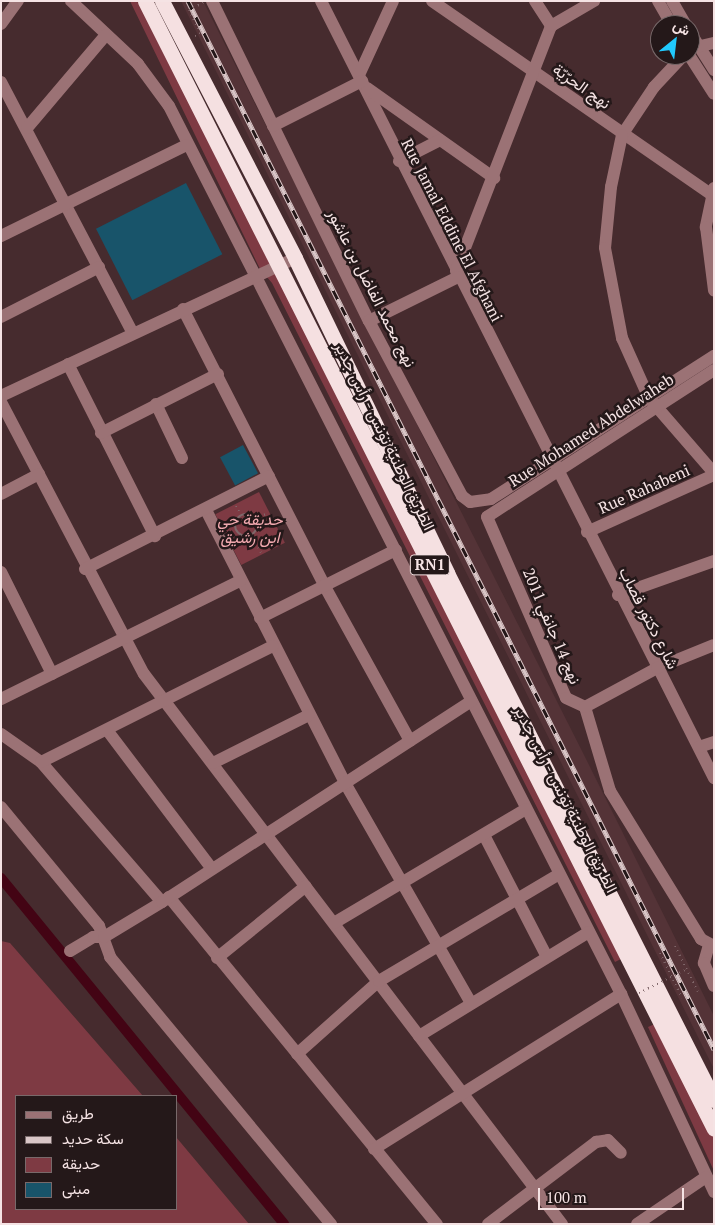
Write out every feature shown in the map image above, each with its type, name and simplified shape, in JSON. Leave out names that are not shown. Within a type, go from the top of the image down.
[{"type":"highway","name":"الطريق الوطنية تونس - رأس جدير","points":[[145,1],[281,265],[714,1129]]},
{"type":"highway","name":"الطريق الوطنية تونس - رأس جدير","points":[[162,1],[295,258],[447,573],[714,1100]]},
{"type":"street","points":[[1,24],[18,1]]},
{"type":"street","points":[[71,1],[160,91],[621,994],[714,1192]]},
{"type":"street","name":"Rue Jamal Eddine El Afghani","points":[[322,1],[400,161],[555,468]]},
{"type":"street","points":[[273,126],[362,81],[393,1]]},
{"type":"street","name":"نهج الحرّيّة","points":[[432,1],[622,135],[713,193]]},
{"type":"street","points":[[535,1],[551,26]]},
{"type":"street","points":[[369,321],[457,274],[532,71],[551,26],[594,1]]},
{"type":"street","points":[[658,1],[666,15]]},
{"type":"street","points":[[672,1],[680,15]]},
{"type":"street","name":"نهج محمد الفاضل بن عاشور","points":[[207,2],[273,126],[369,321],[462,496],[470,502],[490,500],[555,468]]},
{"type":"street","points":[[27,128],[106,35]]},
{"type":"street","points":[[700,56],[714,70]]},
{"type":"street","points":[[700,61],[714,94]]},
{"type":"street","points":[[680,65],[654,87],[622,135],[606,220],[608,277],[622,338],[652,403],[714,474]]},
{"type":"street","points":[[362,81],[494,178]]},
{"type":"street","points":[[1,82],[67,202],[133,333]]},
{"type":"street","points":[[400,161],[440,140]]},
{"type":"street","points":[[1,236],[187,144]]},
{"type":"street","points":[[713,193],[706,241],[714,290]]},
{"type":"street","points":[[1,396],[295,258]]},
{"type":"street","points":[[1,317],[99,267]]},
{"type":"street","points":[[183,309],[218,374],[324,586],[410,741]]},
{"type":"street","points":[[652,403],[714,356]]},
{"type":"street","points":[[68,364],[101,433],[155,536]]},
{"type":"street","name":"Rue Mohamed Abdelwaheb","points":[[486,517],[652,403],[714,370]]},
{"type":"street","points":[[101,433],[218,374]]},
{"type":"street","points":[[1,402],[39,474],[85,569],[123,638],[163,702],[268,833],[462,1096],[562,1224]]},
{"type":"street","points":[[156,404],[182,458]]},
{"type":"street","name":"شارع دكتور قصاب","points":[[555,468],[618,595],[714,778]]},
{"type":"street","points":[[1,494],[39,474]]},
{"type":"street","name":"Rue Rahabeni","points":[[587,532],[714,474]]},
{"type":"street","points":[[85,569],[155,536],[269,476]]},
{"type":"street","points":[[206,510],[273,646],[345,783],[471,1003]]},
{"type":"street","name":"نهج 14 جانفي 2011","points":[[486,517],[563,693],[569,702],[585,707]]},
{"type":"street","points":[[260,618],[396,550]]},
{"type":"street","points":[[618,595],[714,561]]},
{"type":"street","points":[[1,572],[6,594],[52,674]]},
{"type":"street","points":[[1,699],[240,581]]},
{"type":"street","points":[[714,645],[656,668],[585,707],[610,791],[701,939],[712,946],[704,963],[714,986]]},
{"type":"street","points":[[41,762],[273,646]]},
{"type":"street","points":[[70,951],[93,937],[104,937],[166,899],[472,701]]},
{"type":"street","points":[[213,764],[309,715]]},
{"type":"street","points":[[107,730],[212,869]]},
{"type":"street","points":[[1,734],[41,762],[166,899],[297,1054],[436,1224]]},
{"type":"street","points":[[699,747],[714,742]]},
{"type":"street","points":[[1,807],[104,937],[110,957],[331,1224]]},
{"type":"street","points":[[334,923],[404,885],[526,809]]},
{"type":"street","points":[[484,835],[519,898],[547,956]]},
{"type":"street","points":[[297,1054],[379,981],[559,874]]},
{"type":"street","points":[[216,958],[306,886]]},
{"type":"street","points":[[419,1036],[589,932]]},
{"type":"street","points":[[374,1149],[462,1096],[621,994]]},
{"type":"street","points":[[488,1224],[602,1140],[612,1142],[621,1153]]},
{"type":"street","points":[[637,1224],[706,1178]]},
{"type":"path","points":[[200,33],[188,10],[207,2]]},
{"type":"path","points":[[251,534],[241,534],[235,523],[244,514],[255,519],[268,513]]},
{"type":"path","points":[[255,519],[251,534],[261,554]]},
{"type":"path","points":[[675,946],[698,992]]},
{"type":"path","points":[[660,953],[682,998]]},
{"type":"path","points":[[639,993],[687,969]]},
{"type":"shaded area","points":[[181,1],[203,1],[583,753],[714,1016],[714,1069]]},
{"type":"green space","points":[[130,1],[142,1],[623,958],[615,962],[272,283],[260,269]]},
{"type":"green space","name":"حديقة حي ابن رشيق","points":[[259,492],[285,543],[241,565],[215,514]]},
{"type":"green space","points":[[1,941],[10,943],[142,1095],[15,1095],[15,1210],[178,1210],[178,1139],[249,1224],[1,1224]]},
{"type":"green space","points":[[657,1023],[714,1133],[714,1171],[648,1027]]},
{"type":"building","points":[[186,183],[222,254],[132,300],[96,229]]},
{"type":"building","points":[[243,445],[258,473],[235,485],[220,457]]},
{"type":"waterway","points":[[1,878],[284,1224]]},
{"type":"railway","points":[[188,1],[714,1049]]}]
